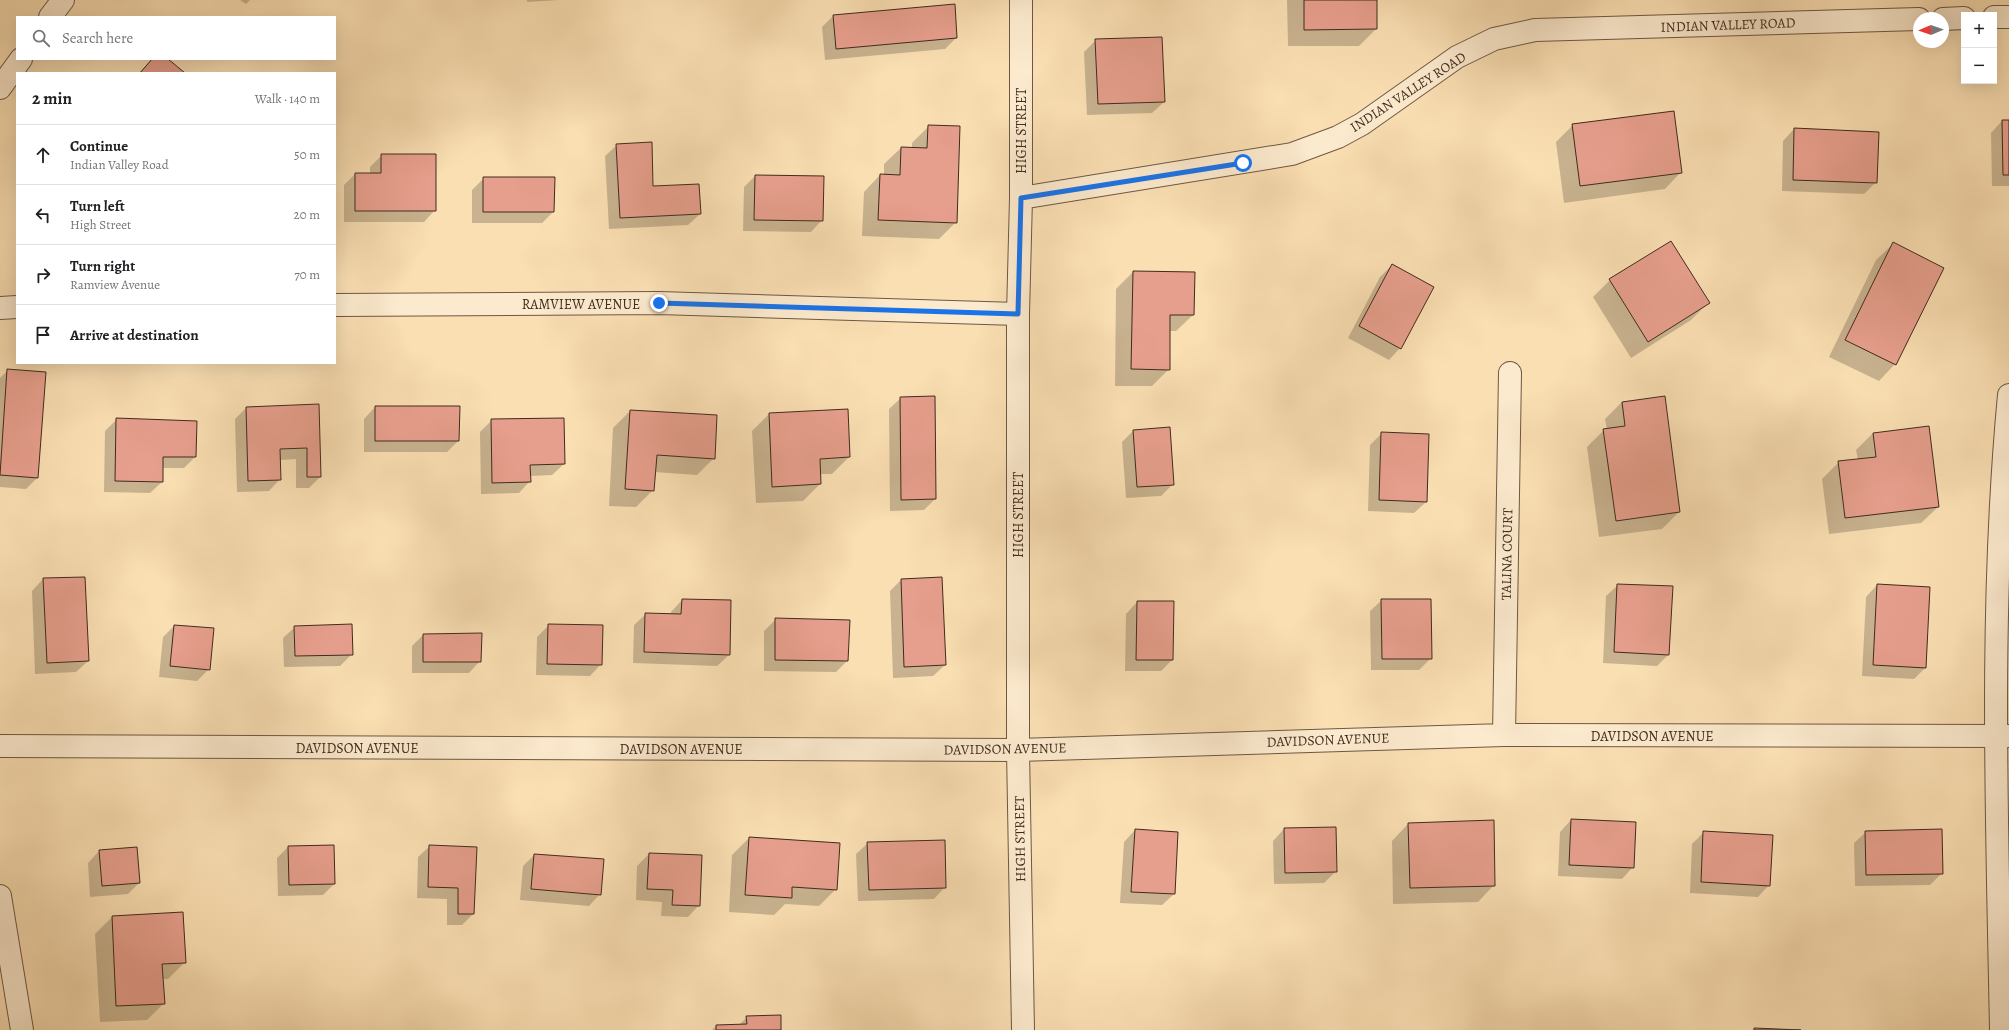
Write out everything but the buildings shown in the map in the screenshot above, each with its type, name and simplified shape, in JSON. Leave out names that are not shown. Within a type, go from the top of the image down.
[{"type":"street","points":[[51,16],[63,0]]},
{"type":"street","name":"HIGH STREET","points":[[1021,0],[1021,198],[1018,314],[1018,750],[1023,1030]]},
{"type":"street","points":[[1997,17],[2009,17]]},
{"type":"street","points":[[1949,19],[1961,18]]},
{"type":"street","name":"INDIAN VALLEY ROAD","points":[[1021,198],[1292,154],[1338,137],[1362,124],[1457,57],[1494,40],[1535,30],[1913,19]]},
{"type":"street","points":[[0,88],[20,60]]},
{"type":"street","name":"RAMVIEW AVENUE","points":[[336,305],[659,303],[1018,314]]},
{"type":"street","points":[[0,308],[16,307]]},
{"type":"street","name":"TALINA COURT","points":[[1504,735],[1510,373]]},
{"type":"street","points":[[2001,1030],[2002,472],[2009,395]]},
{"type":"street","name":"DAVIDSON AVENUE","points":[[0,746],[1018,750],[1504,735],[2002,737]]},
{"type":"street","points":[[0,896],[22,1030]]},
{"type":"route","points":[[659,303],[1018,314],[1021,198],[1243,163]]}]
